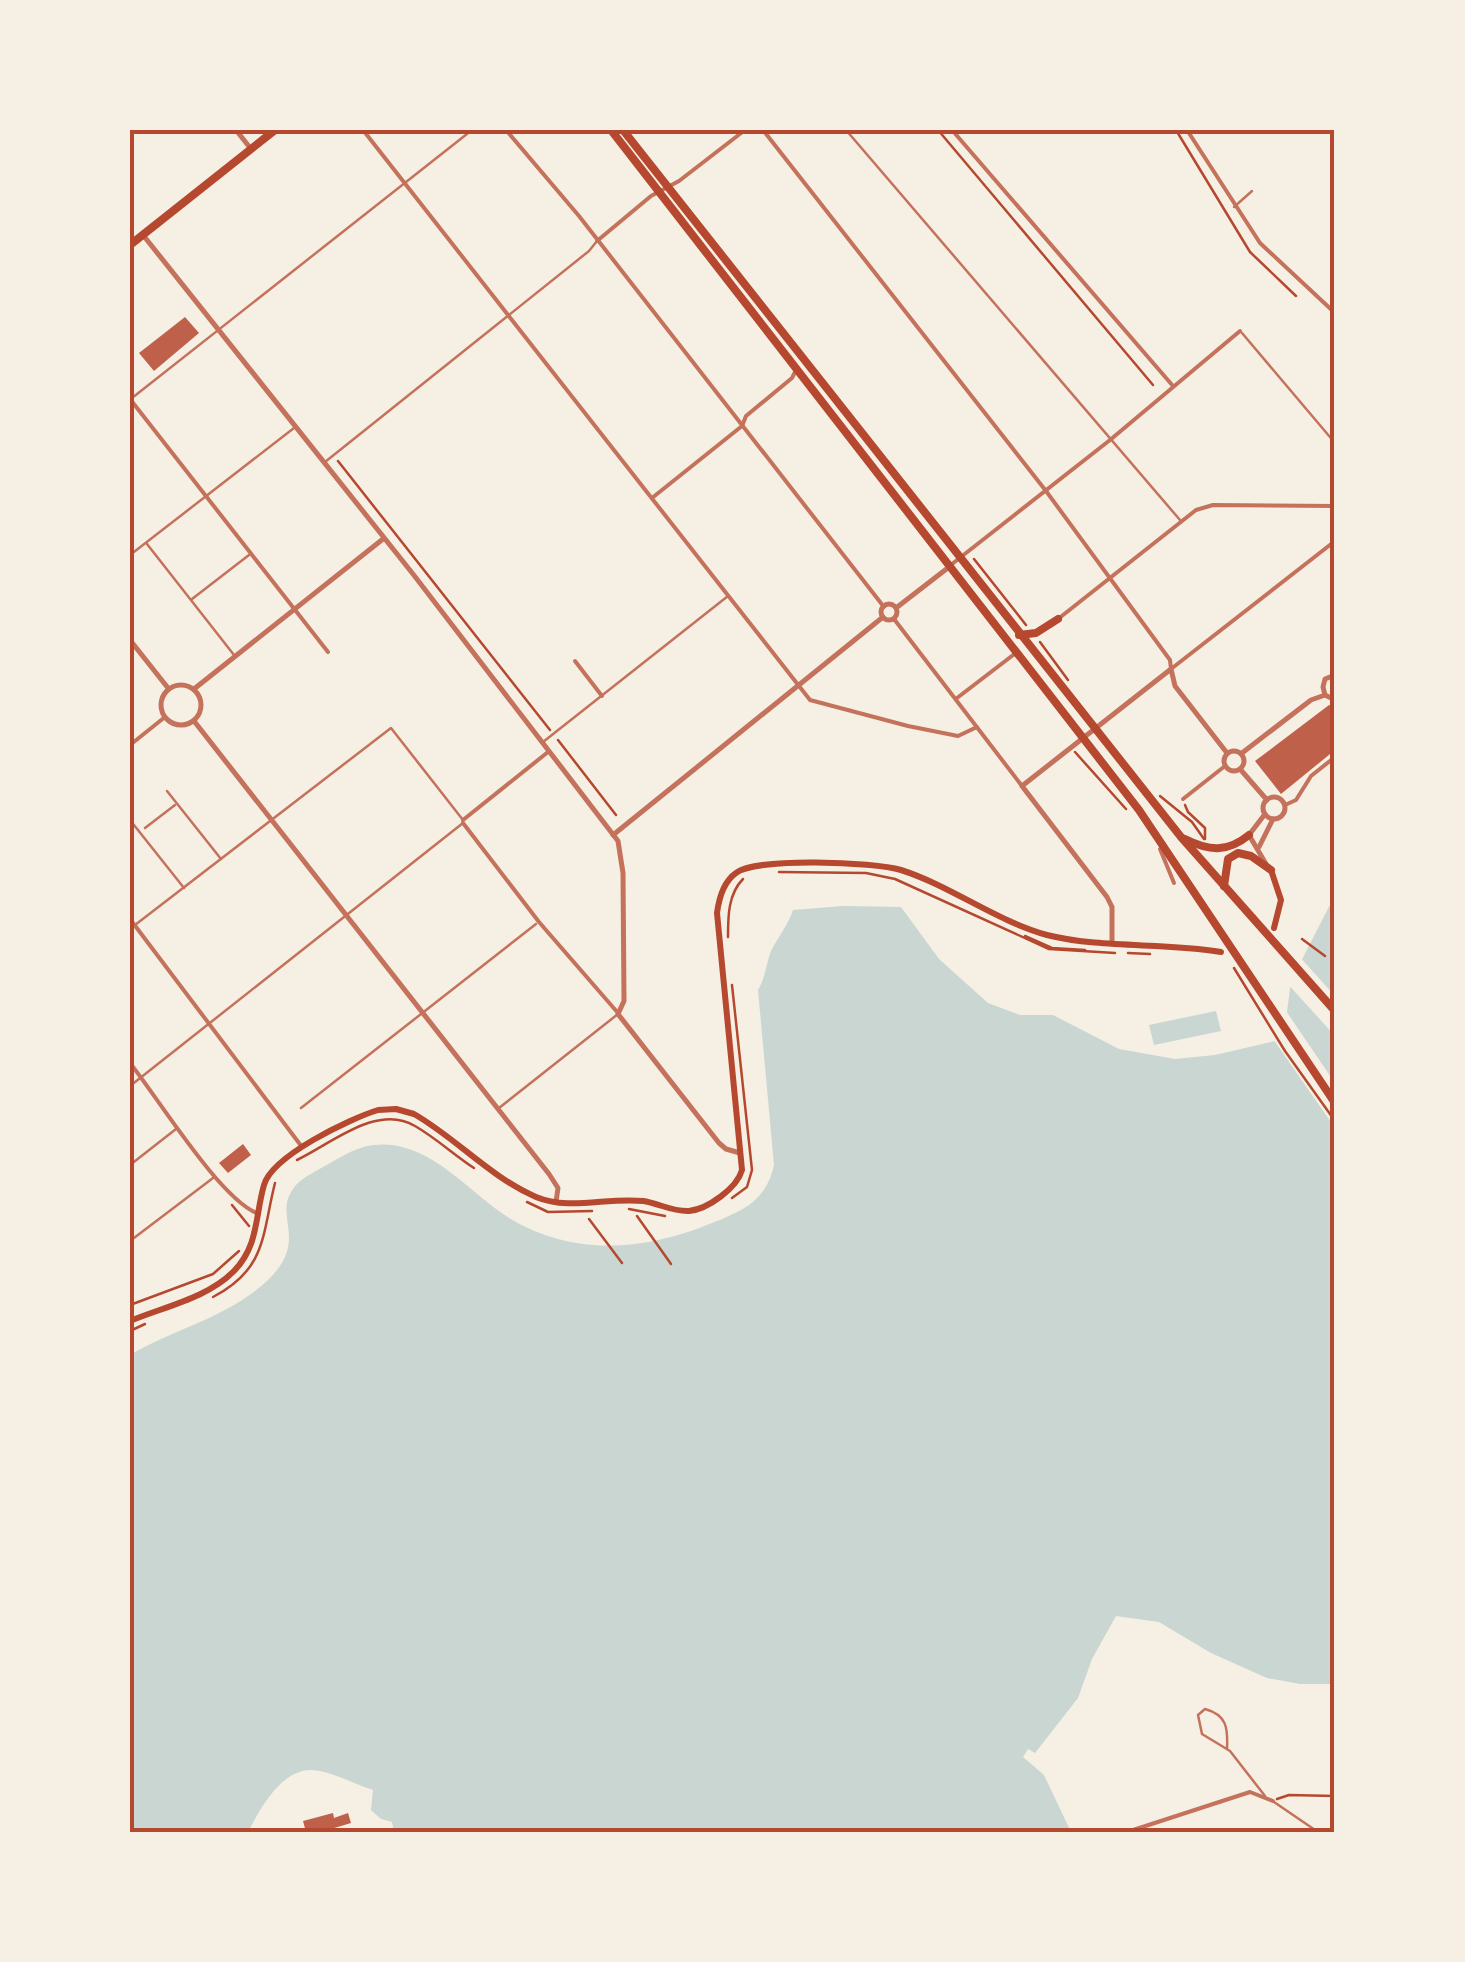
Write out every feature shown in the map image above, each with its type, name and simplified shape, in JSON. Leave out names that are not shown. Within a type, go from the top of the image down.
[{"type":"main road","points":[[130,246],[275,130]]},
{"type":"main road","points":[[612,130],[663,188],[1181,838],[1335,1011]]},
{"type":"main road","points":[[623,130],[798,367],[1139,810],[1335,1103]]},
{"type":"main road","points":[[1020,635],[1036,633],[1058,619]]},
{"type":"main road","points":[[1181,838],[1213,850],[1232,846],[1249,835]]},
{"type":"main road","points":[[1224,886],[1228,859],[1238,852],[1271,870],[1281,900],[1274,928]]},
{"type":"main road","points":[[130,1321],[222,1282],[249,1251],[263,1188],[271,1170],[286,1156],[369,1113],[387,1109],[422,1118],[520,1189],[556,1202],[612,1199],[650,1202],[676,1210],[710,1203],[737,1181],[742,1170],[717,913],[724,887],[736,872],[759,864],[858,864],[897,869],[1042,933],[1220,952]]},
{"type":"street","points":[[236,130],[251,149]]},
{"type":"street","points":[[362,130],[810,700],[958,736],[978,727]]},
{"type":"street","points":[[506,130],[579,216],[884,606],[884,618]]},
{"type":"street","points":[[597,241],[745,130]]},
{"type":"street","points":[[763,130],[1113,578],[1170,660],[1175,686],[1227,753],[1225,766],[1183,799]]},
{"type":"street","points":[[952,130],[1173,386]]},
{"type":"street","points":[[1187,130],[1260,243],[1335,312]]},
{"type":"street","points":[[144,235],[620,846],[624,1001],[618,1014]]},
{"type":"street","points":[[1112,942],[1112,907],[1107,897],[894,618],[896,608],[1110,440],[1240,331]]},
{"type":"street","points":[[652,498],[742,426],[746,416],[792,378],[798,367]]},
{"type":"street","points":[[130,399],[328,652]]},
{"type":"street","points":[[1058,619],[1173,530],[1180,520],[1214,505],[1335,503]]},
{"type":"street","points":[[194,689],[383,539]]},
{"type":"street","points":[[1022,786],[1335,542]]},
{"type":"street","points":[[884,606],[896,608]]},
{"type":"street","points":[[613,835],[884,618],[894,618]]},
{"type":"street","points":[[130,640],[169,689]]},
{"type":"street","points":[[956,699],[1017,652]]},
{"type":"street","points":[[575,661],[602,696]]},
{"type":"street","points":[[1325,695],[1323,683],[1335,675]]},
{"type":"street","points":[[162,719],[162,699],[169,689],[182,684],[194,689],[202,705],[194,721]]},
{"type":"street","points":[[1242,753],[1311,700],[1325,695],[1335,700]]},
{"type":"street","points":[[162,719],[175,724],[194,721]]},
{"type":"street","points":[[130,745],[162,719]]},
{"type":"street","points":[[194,721],[555,1182],[556,1202]]},
{"type":"street","points":[[548,752],[463,822],[719,1144],[740,1153]]},
{"type":"street","points":[[1227,753],[1242,753]]},
{"type":"street","points":[[1240,770],[1245,762],[1242,753]]},
{"type":"street","points":[[1284,805],[1296,800],[1310,776],[1335,756]]},
{"type":"street","points":[[1225,766],[1240,770],[1267,800]]},
{"type":"street","points":[[1273,818],[1266,814],[1267,800],[1278,798],[1284,805]]},
{"type":"street","points":[[1258,850],[1273,818],[1282,815],[1284,805]]},
{"type":"street","points":[[1266,814],[1249,835],[1271,870]]},
{"type":"street","points":[[1160,850],[1174,883]]},
{"type":"street","points":[[130,919],[302,1148]]},
{"type":"street","points":[[130,1063],[216,1176],[243,1206],[260,1214]]},
{"type":"street","points":[[1126,1832],[1250,1792],[1273,1801]]},
{"type":"lane","points":[[130,399],[472,130]]},
{"type":"lane","points":[[846,130],[1180,520]]},
{"type":"lane","points":[[1234,206],[1252,191]]},
{"type":"lane","points":[[324,463],[597,241]]},
{"type":"lane","points":[[1240,331],[1335,443]]},
{"type":"lane","points":[[130,555],[295,427]]},
{"type":"lane","points":[[146,542],[235,656]]},
{"type":"lane","points":[[190,600],[251,554]]},
{"type":"lane","points":[[542,743],[728,596]]},
{"type":"lane","points":[[130,1086],[463,822],[392,728],[132,926]]},
{"type":"lane","points":[[167,791],[222,860]]},
{"type":"lane","points":[[145,828],[177,804]]},
{"type":"lane","points":[[130,820],[185,889]]},
{"type":"lane","points":[[302,1108],[539,922]]},
{"type":"lane","points":[[498,1109],[618,1014]]},
{"type":"lane","points":[[130,1166],[178,1128]]},
{"type":"lane","points":[[130,1241],[216,1176]]},
{"type":"lane","points":[[1227,1749],[1225,1720],[1217,1712],[1205,1709],[1198,1715],[1202,1734],[1227,1749],[1266,1797]]},
{"type":"lane","points":[[1273,1801],[1318,1832]]},
{"type":"path","points":[[938,130],[1153,385]]},
{"type":"path","points":[[1176,130],[1250,252],[1296,296]]},
{"type":"path","points":[[337,460],[616,816]]},
{"type":"path","points":[[974,559],[1036,633],[1069,681]]},
{"type":"path","points":[[1072,747],[1137,820]]},
{"type":"path","points":[[1152,788],[1192,822],[1205,840],[1205,828],[1188,812],[1183,799]]},
{"type":"path","points":[[776,871],[866,871],[899,877],[1052,948],[1116,952]]},
{"type":"path","points":[[727,949],[728,896],[738,878],[750,873]]},
{"type":"path","points":[[1302,939],[1325,956]]},
{"type":"path","points":[[1230,961],[1285,1051],[1335,1121]]},
{"type":"path","points":[[725,1203],[747,1186],[752,1170],[731,985],[748,1170]]},
{"type":"path","points":[[293,1162],[370,1122],[393,1118],[414,1125],[480,1172]]},
{"type":"path","points":[[206,1300],[250,1269],[265,1236],[278,1176]]},
{"type":"path","points":[[519,1197],[540,1210],[595,1210]]},
{"type":"path","points":[[622,1208],[668,1216]]},
{"type":"path","points":[[637,1216],[671,1264]]},
{"type":"path","points":[[588,1219],[622,1264]]},
{"type":"path","points":[[247,1236],[250,1226]]},
{"type":"path","points":[[130,1305],[212,1274],[238,1252]]},
{"type":"path","points":[[130,1330],[149,1322]]},
{"type":"path","points":[[1273,1801],[1290,1795],[1335,1796]]},
{"type":"shaded area","points":[[1335,895],[1335,1684],[1300,1684],[1267,1678],[1211,1653],[1159,1622],[1116,1616],[1092,1659],[1078,1698],[1035,1753],[1028,1749],[1023,1757],[1044,1775],[1071,1832],[394,1832],[392,1822],[371,1810],[373,1790],[310,1770],[280,1784],[248,1832],[130,1832],[130,1355],[220,1313],[269,1279],[287,1252],[288,1199],[302,1179],[364,1147],[405,1148],[442,1166],[509,1218],[533,1231],[558,1239],[609,1246],[661,1240],[744,1208],[759,1196],[770,1177],[774,1165],[758,990],[772,949],[793,910],[901,907],[939,959],[988,1003],[1020,1015],[1053,1015],[1119,1049],[1175,1059],[1215,1055],[1275,1041],[1285,1027],[1291,981]]},
{"type":"shaded area","points":[[1216,1011],[1221,1031],[1154,1045],[1149,1025]]},
{"type":"pier","points":[[1299,956],[1335,996],[1335,1036],[1286,982]]},
{"type":"pier","points":[[1282,1005],[1335,1083],[1335,1128],[1271,1036],[1279,1030]]},
{"type":"building","points":[[185,317],[199,333],[154,371],[139,353]]},
{"type":"building","points":[[1329,705],[1335,707],[1335,750],[1281,794],[1255,761]]},
{"type":"building","points":[[243,1144],[251,1155],[228,1173],[219,1163]]},
{"type":"building","points":[[333,1813],[334,1818],[348,1813],[351,1823],[306,1832],[303,1821]]}]
